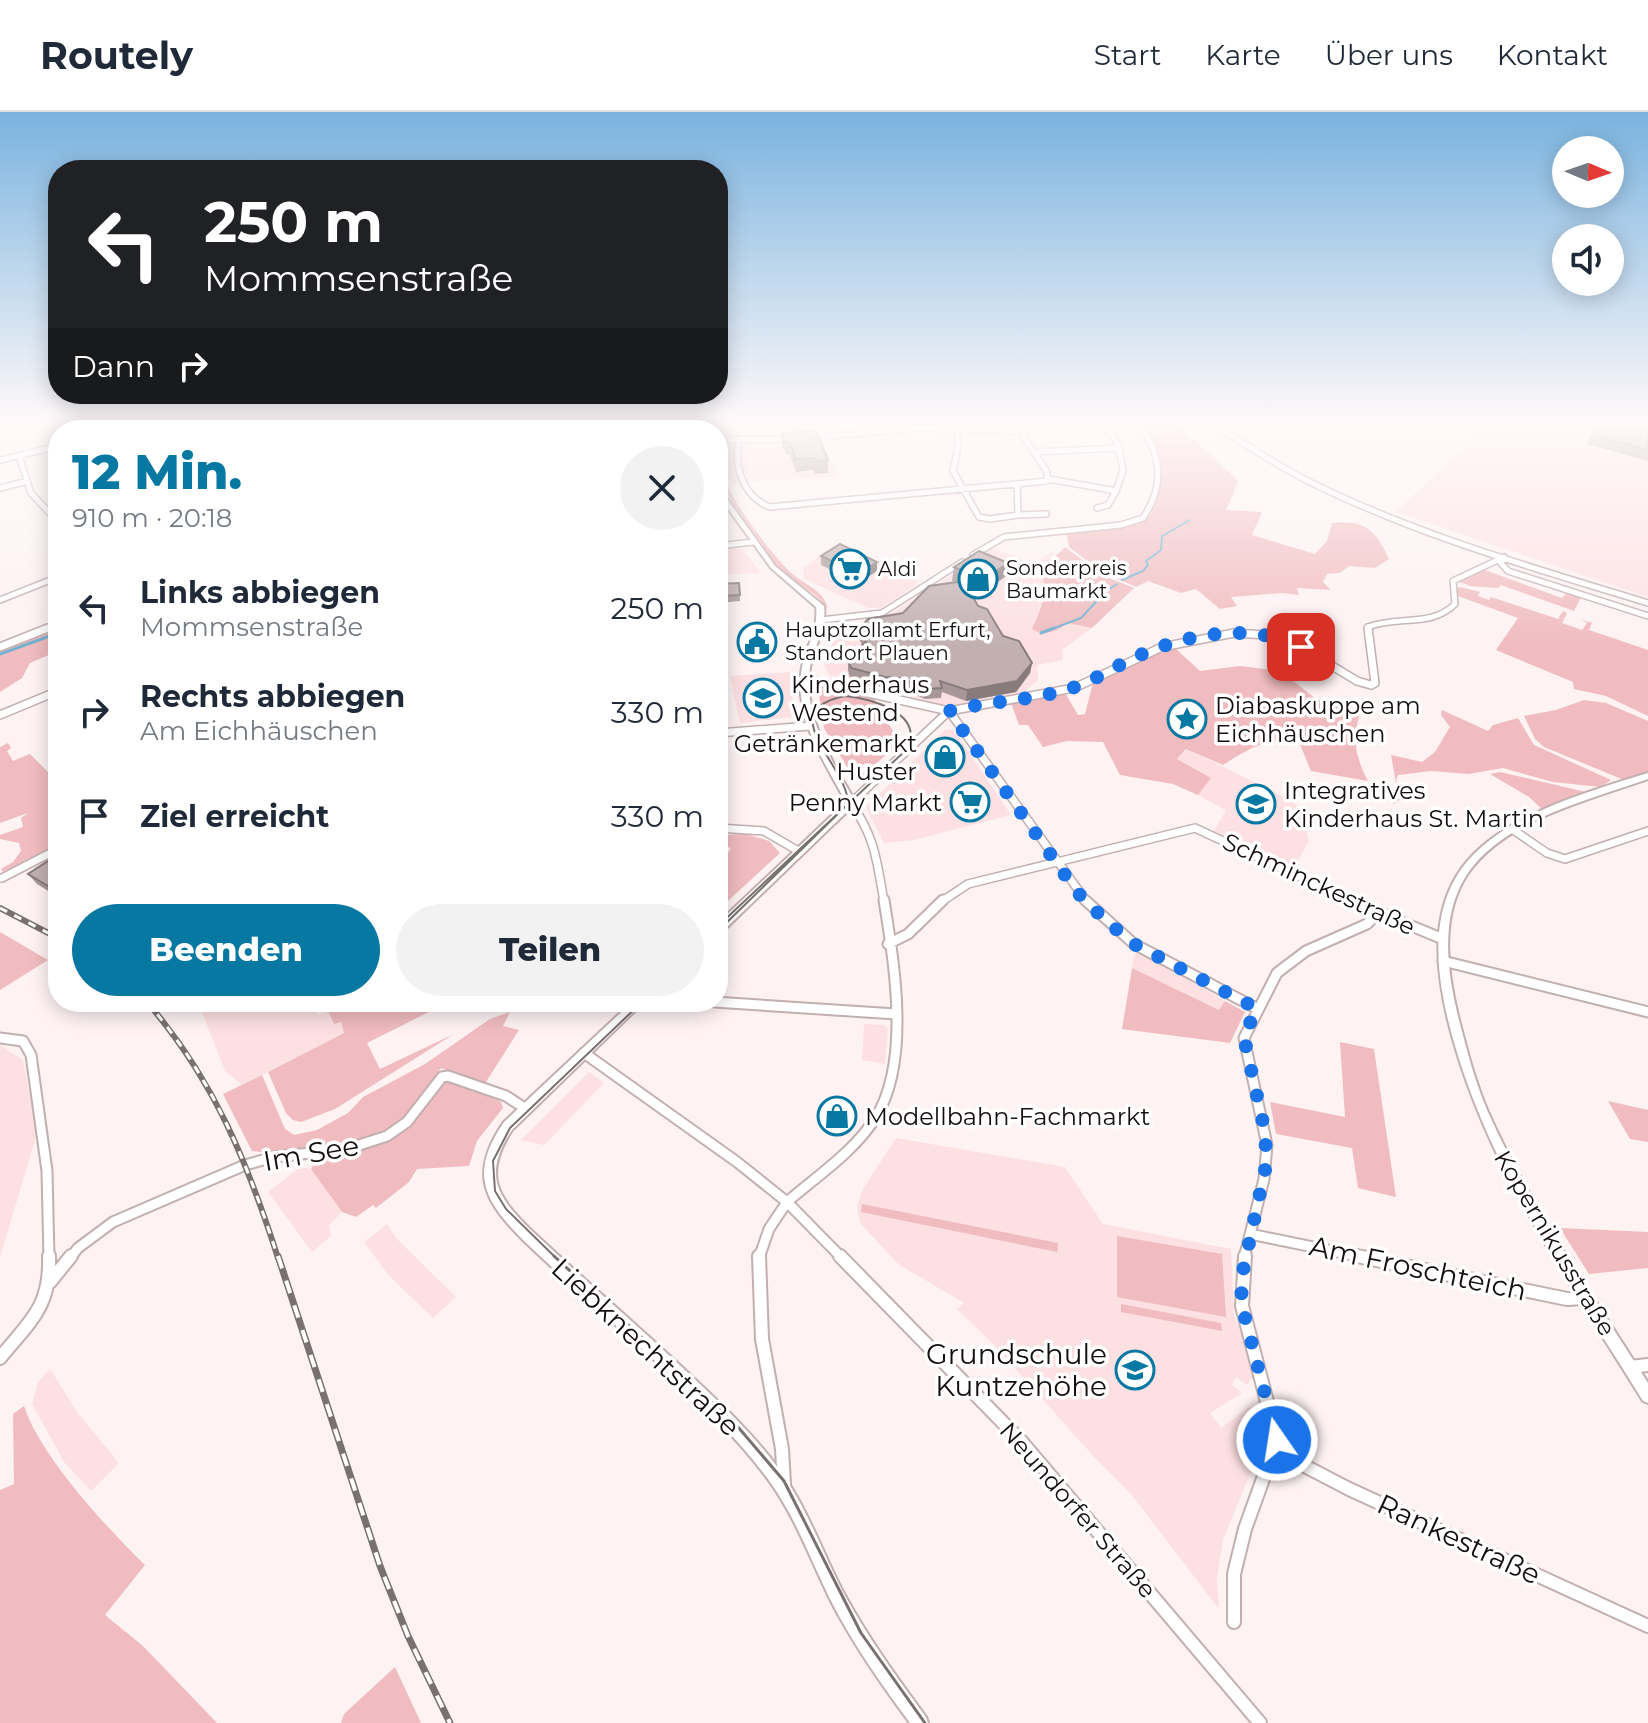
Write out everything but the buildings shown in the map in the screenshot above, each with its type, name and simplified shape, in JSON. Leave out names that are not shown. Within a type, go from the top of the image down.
[{"type":"street","points":[[33,496],[48,514]]},
{"type":"street","points":[[754,496],[765,506],[878,496]]},
{"type":"street","points":[[966,496],[979,517],[990,519],[1046,514]]},
{"type":"street","points":[[1017,496],[1018,515]]},
{"type":"street","points":[[1097,508],[1108,505],[1113,496]]},
{"type":"street","points":[[821,620],[882,613],[1004,537],[1121,525],[1143,518],[1153,496]]},
{"type":"street","points":[[1345,496],[1504,557],[1648,603]]},
{"type":"street","points":[[728,510],[773,567],[816,601],[821,610],[805,679],[810,726],[874,842],[898,1048],[889,1087],[878,1114],[862,1136],[787,1202],[769,1229],[758,1260],[762,1339],[782,1449],[784,1487]]},
{"type":"street","points":[[728,545],[753,542]]},
{"type":"street","points":[[805,679],[949,711],[1063,691],[1162,647],[1234,633],[1288,640],[1357,681],[1371,685],[1375,683],[1375,672],[1368,627],[1383,620],[1418,621],[1443,615],[1455,604],[1453,581],[1504,557]]},
{"type":"street","points":[[1504,557],[1500,562],[1508,571],[1648,616]]},
{"type":"street","points":[[0,600],[48,581]]},
{"type":"street","points":[[1573,581],[1588,596]]},
{"type":"street","points":[[0,647],[48,628]]},
{"type":"street","points":[[0,715],[48,695]]},
{"type":"street","points":[[728,920],[949,711]]},
{"type":"street","points":[[949,711],[1077,892],[1134,944],[1256,1008]]},
{"type":"street","points":[[728,732],[810,726]]},
{"type":"street","name":"Kopernikusstraße","points":[[1648,776],[1512,829],[1477,856],[1455,885],[1443,939],[1443,961],[1457,1046],[1470,1086],[1507,1167],[1542,1230],[1648,1396]]},
{"type":"street","name":"Schminckestraße","points":[[1056,861],[1195,828],[1443,939]]},
{"type":"street","points":[[728,829],[764,831],[800,852]]},
{"type":"street","points":[[1512,829],[1547,853],[1565,859],[1648,831]]},
{"type":"street","points":[[2,878],[48,854]]},
{"type":"street","points":[[888,944],[903,940],[937,902],[958,888],[1056,861]]},
{"type":"street","points":[[1234,1622],[1234,1574],[1245,1529],[1277,1440],[1242,1306],[1241,1280],[1267,1161],[1264,1127],[1244,1038],[1256,1008],[1277,973],[1292,960],[1367,924],[1379,912]]},
{"type":"street","points":[[1443,961],[1648,1012]]},
{"type":"street","points":[[728,1004],[896,1014]]},
{"type":"street","name":"Liebknechtstraße","points":[[628,1012],[500,1137],[490,1161],[492,1191],[502,1207],[736,1430],[784,1487],[859,1637],[920,1723]]},
{"type":"street","points":[[0,1038],[23,1041],[31,1055],[47,1171],[50,1282],[38,1312],[0,1358]]},
{"type":"street","name":"Neundorfer Straße","points":[[584,1053],[737,1162],[787,1202],[1020,1440],[1260,1723]]},
{"type":"street","name":"Im See","points":[[50,1282],[78,1248],[113,1222],[245,1165],[274,1157],[347,1149],[387,1136],[407,1122],[442,1077],[448,1076],[506,1096],[526,1109]]},
{"type":"street","name":"Am Froschteich","points":[[1250,1234],[1567,1299],[1587,1298]]},
{"type":"street","points":[[1630,1367],[1648,1365]]},
{"type":"street","name":"Rankestraße","points":[[1277,1440],[1301,1464],[1349,1489],[1648,1626]]},
{"type":"shaded area","points":[[729,496],[733,496],[759,536],[789,571],[822,596],[828,609],[814,594],[777,566]]},
{"type":"shaded area","points":[[1156,496],[1232,496],[1226,510],[1262,512],[1252,535],[1315,554],[1327,541],[1332,523],[1353,523],[1374,534],[1389,559],[1375,568],[1349,566],[1340,573],[1327,574],[1323,582],[1331,590],[1297,588],[1299,595],[1282,593],[1231,597],[1237,606],[1220,609],[1196,589],[1181,593],[1148,581],[1136,587],[1101,571],[1069,547],[1066,532],[1132,525],[1151,514]]},
{"type":"shaded area","points":[[1413,496],[1648,496],[1648,597],[1396,512]]},
{"type":"shaded area","points":[[1065,547],[1104,576],[1134,588],[1092,628],[1068,623],[1051,632],[1041,633],[1032,629],[1044,593],[1040,571]]},
{"type":"shaded area","points":[[728,548],[743,549],[761,573],[728,575]]},
{"type":"shaded area","points":[[851,548],[918,580],[916,585],[881,608],[868,608],[804,579],[803,568],[827,550]]},
{"type":"shaded area","points":[[993,548],[1035,564],[1051,552],[1054,554],[1041,571],[1046,581],[1032,629],[1068,623],[1092,628],[1062,650],[1063,660],[1037,665],[1038,680],[1023,693],[958,704],[939,704],[829,675],[822,659],[841,628],[886,617]]},
{"type":"shaded area","points":[[1495,564],[1485,570],[1562,598],[1568,591],[1582,596],[1574,611],[1501,585],[1498,588],[1470,586],[1458,581]]},
{"type":"shaded area","points":[[1460,587],[1480,592],[1478,596],[1489,600],[1491,597],[1558,619],[1563,611],[1567,613],[1562,623],[1582,630],[1587,623],[1581,620],[1597,624],[1592,623],[1589,630],[1648,650],[1648,716],[1606,696],[1574,689],[1573,682],[1496,650],[1518,618],[1458,596],[1455,590]]},
{"type":"shaded area","points":[[48,631],[48,655],[30,663],[22,678],[0,692],[0,648]]},
{"type":"shaded area","points":[[1175,648],[1200,671],[1240,666],[1281,671],[1316,699],[1360,713],[1356,748],[1368,781],[1311,771],[1299,742],[1289,740],[1269,742],[1250,749],[1223,765],[1186,749],[1177,759],[1211,778],[1198,795],[1173,784],[1120,775],[1103,742],[1067,741],[1043,747],[1028,725],[1019,725],[1011,703],[1065,693],[1078,715],[1085,714],[1093,683],[1130,663]]},
{"type":"shaded area","name":"Kinderhaus Westend","points":[[790,672],[794,717],[740,723],[730,676]]},
{"type":"shaded area","points":[[821,686],[899,703],[874,699],[898,745],[872,767],[865,763],[859,769],[865,774],[860,779],[854,779],[824,728],[818,689]]},
{"type":"shaded area","points":[[1584,700],[1606,703],[1648,721],[1648,772],[1624,780],[1544,747],[1535,739],[1524,716],[1556,710]]},
{"type":"shaded area","points":[[1442,710],[1488,731],[1493,725],[1518,718],[1534,745],[1611,780],[1601,787],[1553,782],[1503,768],[1468,774],[1431,771],[1398,775],[1396,780],[1403,797],[1394,804],[1389,797],[1397,789],[1391,755],[1422,762],[1435,752],[1450,727],[1441,715]]},
{"type":"shaded area","points":[[946,729],[954,730],[1011,815],[913,840],[884,843],[866,807]]},
{"type":"shaded area","points":[[8,743],[11,748],[7,751],[13,761],[30,754],[48,772],[48,849],[3,872],[1,869],[13,862],[21,851],[19,843],[0,839],[0,835],[23,827],[21,818],[28,813],[0,823],[0,747]]},
{"type":"shaded area","name":"Integratives Kinderhaus St. Martin","points":[[1187,749],[1292,801],[1300,808],[1309,841],[1294,868],[1214,831],[1226,810],[1198,795],[1210,778],[1177,759]]},
{"type":"shaded area","points":[[1500,772],[1590,793],[1542,809],[1529,797],[1490,774]]},
{"type":"shaded area","points":[[746,834],[769,841],[780,853],[728,901],[728,853],[731,848],[728,847],[728,835]]},
{"type":"shaded area","points":[[0,932],[48,960],[0,990]]},
{"type":"shaded area","points":[[1139,952],[1225,1001],[1219,1010],[1132,968],[1134,955]]},
{"type":"shaded area","points":[[1132,968],[1219,1010],[1225,1001],[1245,1012],[1230,1043],[1122,1029]]},
{"type":"shaded area","points":[[202,1012],[317,1012],[318,1015],[328,1012],[334,1024],[341,1021],[344,1033],[242,1085],[225,1071]]},
{"type":"shaded area","points":[[328,1012],[429,1012],[367,1043],[380,1069],[454,1034],[335,1109],[301,1122],[293,1120],[286,1113],[268,1072],[344,1033],[341,1022],[334,1024]]},
{"type":"shaded area","points":[[510,1012],[503,1026],[519,1030],[484,1085],[441,1068],[410,1111],[396,1126],[382,1134],[319,1150],[275,1154],[252,1151],[223,1094],[262,1075],[285,1129],[294,1135],[317,1130],[348,1113],[363,1097],[425,1064],[490,1019]]},
{"type":"shaded area","points":[[864,1024],[885,1025],[888,1029],[885,1064],[862,1060]]},
{"type":"shaded area","points":[[1340,1042],[1374,1049],[1396,1197],[1358,1188],[1352,1148],[1276,1134],[1270,1102],[1345,1117]]},
{"type":"shaded area","points":[[0,1045],[23,1060],[37,1134],[0,1257]]},
{"type":"shaded area","points":[[589,1072],[604,1083],[544,1145],[521,1140]]},
{"type":"shaded area","points":[[445,1081],[472,1088],[501,1102],[503,1108],[477,1141],[469,1166],[417,1169],[409,1182],[376,1208],[373,1205],[356,1217],[342,1212],[311,1169],[319,1155],[394,1134]]},
{"type":"shaded area","points":[[1608,1101],[1648,1110],[1648,1142],[1630,1139]]},
{"type":"shaded area","name":"Grundschule Kuntzehöhe","points":[[896,1138],[1065,1167],[1103,1224],[1231,1249],[1234,1316],[1249,1350],[1253,1377],[1247,1385],[1236,1377],[1232,1385],[1242,1393],[1210,1413],[1221,1428],[1249,1407],[1259,1408],[1264,1419],[1264,1440],[1223,1540],[1217,1578],[1219,1609],[1131,1494],[957,1309],[964,1303],[898,1264],[860,1223],[857,1206],[863,1189]]},
{"type":"shaded area","points":[[300,1167],[311,1169],[342,1212],[329,1225],[331,1236],[312,1252],[268,1192]]},
{"type":"shaded area","points":[[862,1204],[1058,1243],[1057,1252],[861,1212]]},
{"type":"shaded area","points":[[387,1224],[397,1239],[456,1297],[433,1318],[389,1276],[364,1242]]},
{"type":"shaded area","points":[[1560,1228],[1648,1232],[1648,1268],[1589,1274]]},
{"type":"shaded area","points":[[1117,1236],[1222,1254],[1226,1317],[1117,1297]]},
{"type":"shaded area","points":[[1121,1304],[1221,1323],[1222,1331],[1121,1312]]},
{"type":"shaded area","points":[[50,1369],[77,1412],[119,1463],[91,1491],[64,1462],[32,1404],[38,1382]]},
{"type":"shaded area","points":[[24,1406],[32,1426],[59,1469],[94,1512],[145,1565],[105,1615],[143,1646],[217,1723],[0,1723],[0,1490],[14,1484],[13,1414]]},
{"type":"shaded area","points":[[395,1667],[421,1723],[341,1723],[344,1714]]},
{"type":"waterway","points":[[1122,580],[1143,571],[1148,565],[1146,561],[1161,550],[1162,536],[1190,520]]},
{"type":"waterway","points":[[1049,630],[1081,618],[1106,591],[1117,584]]},
{"type":"waterway","points":[[1041,633],[1054,628]]},
{"type":"waterway","points":[[0,654],[48,637]]},
{"type":"tram line","points":[[845,696],[868,700],[893,710],[909,727],[910,738],[905,751],[848,804],[845,789],[813,727],[814,714],[824,703],[845,696]]},
{"type":"tram line","points":[[728,917],[848,804]]},
{"type":"tram line","points":[[728,921],[848,804]]},
{"type":"tram line","points":[[556,1258],[506,1209],[495,1191],[493,1161],[510,1128],[632,1012]]},
{"type":"tram line","points":[[554,1256],[738,1427],[784,1481],[861,1633],[925,1723]]},
{"type":"railway","points":[[0,908],[48,933]]},
{"type":"railway","points":[[155,1012],[191,1061],[226,1123],[254,1188],[278,1258]]},
{"type":"railway","points":[[278,1256],[380,1566],[408,1636],[450,1723]]},
{"type":"place","name":"Aldi","points":[[850,569]]},
{"type":"place","name":"Sonderpreis Baumarkt","points":[[978,579]]},
{"type":"place","name":"Hauptzollamt Erfurt, Standort Plauen","points":[[757,642]]},
{"type":"place","name":"Kinderhaus Westend","points":[[763,698]]},
{"type":"place","name":"Diabaskuppe am Eichhäuschen","points":[[1187,719]]},
{"type":"place","name":"Getränkemarkt Huster","points":[[945,757]]},
{"type":"place","name":"Penny Markt","points":[[970,802]]},
{"type":"place","name":"Integratives Kinderhaus St. Martin","points":[[1256,804]]},
{"type":"place","name":"Modellbahn-Fachmarkt","points":[[837,1116]]},
{"type":"place","name":"Grundschule Kuntzehöhe","points":[[1135,1370]]},
{"type":"route","points":[[1277,1440],[1242,1306],[1241,1280],[1245,1253],[1267,1161],[1264,1127],[1244,1038],[1256,1008],[1180,971],[1134,944],[1105,920],[1077,892],[949,711],[1074,688],[1139,655],[1183,642],[1250,633],[1279,637],[1301,647]]}]
